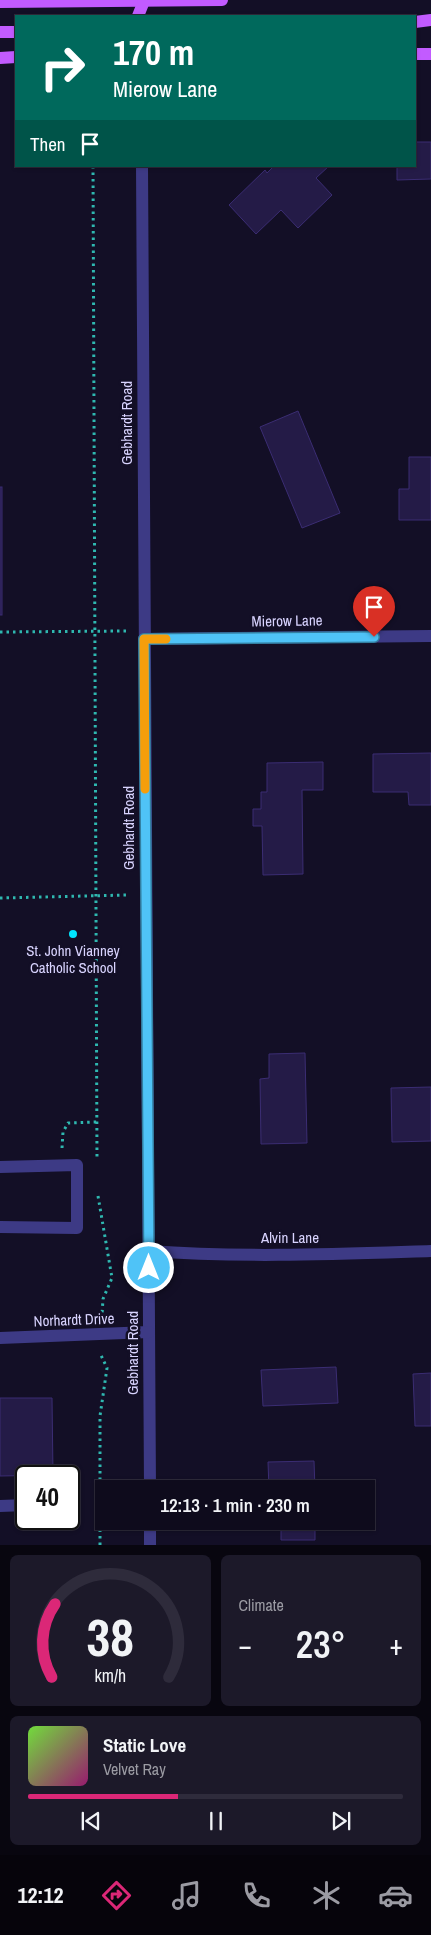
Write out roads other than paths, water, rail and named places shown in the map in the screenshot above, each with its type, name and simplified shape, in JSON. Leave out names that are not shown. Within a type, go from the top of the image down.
[{"type":"main road","points":[[0,2],[222,0]]},
{"type":"main road","points":[[138,15],[144,1]]},
{"type":"main road","points":[[416,22],[431,20]]},
{"type":"main road","points":[[0,32],[15,32]]},
{"type":"main road","points":[[416,54],[431,54]]},
{"type":"main road","points":[[0,58],[15,57]]},
{"type":"street","points":[[143,15],[144,1]]},
{"type":"street","name":"Gebhardt Road","points":[[142,167],[150,1480]]},
{"type":"street","name":"Mierow Lane","points":[[144,635],[431,636]]},
{"type":"street","points":[[0,1167],[76,1165],[77,1228],[0,1227]]},
{"type":"street","name":"Alvin Lane","points":[[149,1251],[202,1255],[431,1251]]},
{"type":"street","name":"Norhardt Drive","points":[[0,1338],[101,1336],[149,1332]]},
{"type":"street","points":[[0,1506],[15,1505]]},
{"type":"street","points":[[150,1530],[150,1545]]},
{"type":"place","name":"St. John Vianney Catholic School","points":[[73,934]]}]
